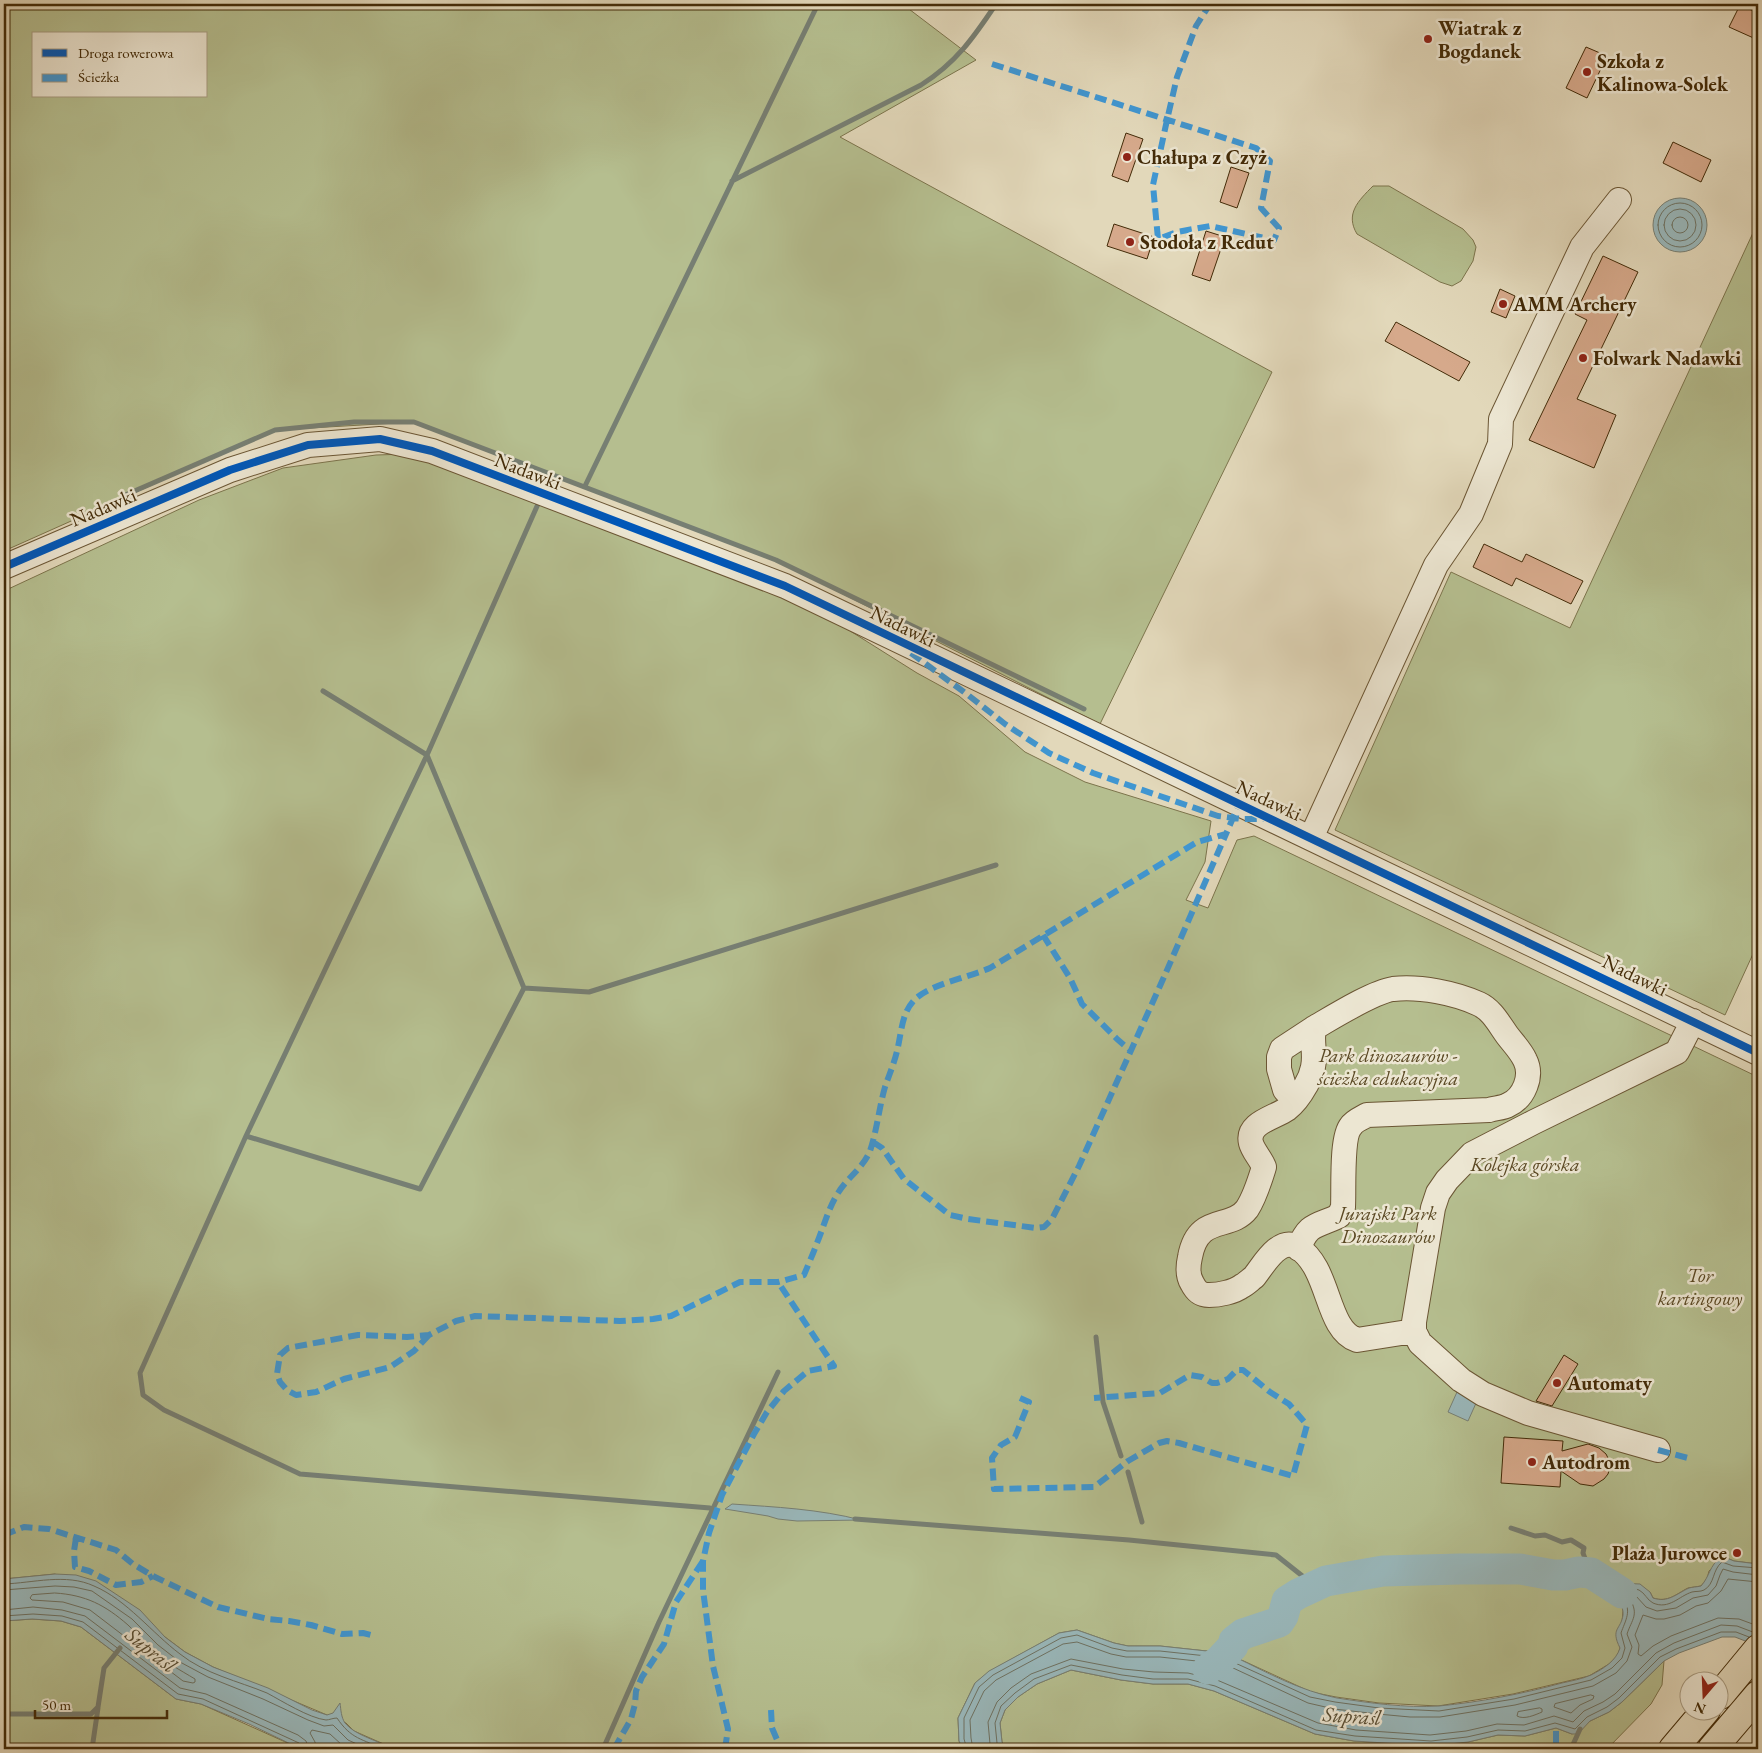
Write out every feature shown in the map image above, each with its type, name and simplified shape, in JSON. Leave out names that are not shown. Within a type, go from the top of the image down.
[{"type":"highway","points":[[1730,1682],[1758,1649]]},
{"type":"highway","points":[[1712,1749],[1758,1695]]},
{"type":"highway","points":[[1673,1749],[1698,1720]]},
{"type":"street","points":[[1311,838],[1436,565],[1471,514],[1500,444],[1501,419],[1582,247],[1618,200]]},
{"type":"street","name":"Nadawki","points":[[4,567],[230,470],[308,446],[380,439],[432,452],[785,586],[1758,1053]]},
{"type":"street","points":[[1295,1101],[1285,1090],[1279,1069],[1279,1057],[1282,1049],[1314,1028],[1368,998],[1391,989],[1422,988],[1480,1005],[1492,1015],[1509,1037],[1525,1060],[1529,1072],[1525,1086],[1518,1099],[1507,1106],[1489,1110],[1367,1115],[1350,1126],[1346,1139],[1344,1207],[1339,1216],[1319,1223],[1308,1231],[1303,1237],[1299,1249]]},
{"type":"street","points":[[1658,1450],[1528,1413],[1500,1403],[1461,1380],[1420,1343],[1414,1331],[1414,1322],[1433,1208],[1438,1193],[1462,1163],[1472,1154],[1534,1122],[1678,1052],[1693,1021]]},
{"type":"street","points":[[1314,1028],[1313,1067],[1306,1085],[1295,1101],[1286,1109],[1258,1124],[1250,1137],[1251,1146],[1264,1167],[1261,1179],[1247,1208],[1240,1216],[1207,1228],[1195,1241],[1188,1268],[1190,1281],[1197,1292],[1204,1295],[1215,1295],[1240,1288],[1253,1278],[1275,1250],[1288,1245],[1295,1246],[1306,1254],[1319,1273],[1337,1320],[1345,1333],[1357,1340],[1414,1331]]},
{"type":"green space","points":[[4,4],[906,4],[905,6],[976,60],[840,137],[1272,372],[1100,724],[776,560],[414,422],[275,430],[4,551]]},
{"type":"green space","points":[[1373,186],[1389,186],[1463,229],[1473,240],[1476,247],[1473,261],[1461,281],[1452,286],[1440,282],[1357,234],[1352,220],[1355,208],[1362,197]]},
{"type":"green space","points":[[1758,222],[1758,943],[1725,1015],[1335,830],[1451,572],[1570,628]]},
{"type":"green space","points":[[407,454],[784,598],[836,622],[917,673],[959,696],[1025,752],[1085,782],[1211,821],[1205,862],[1186,900],[1208,908],[1237,840],[1254,836],[1758,1077],[1758,1564],[1734,1561],[1724,1557],[1709,1571],[1707,1579],[1701,1586],[1688,1588],[1668,1599],[1653,1598],[1650,1592],[1623,1610],[1618,1655],[1609,1664],[1589,1676],[1513,1694],[1438,1706],[1379,1703],[1311,1692],[1235,1657],[1228,1649],[1216,1652],[1160,1646],[1128,1646],[1077,1630],[1059,1633],[990,1671],[975,1683],[958,1718],[959,1741],[963,1749],[395,1749],[354,1731],[346,1723],[213,1667],[185,1652],[165,1637],[55,1574],[4,1579],[4,591],[199,500],[283,468],[376,455]]},
{"type":"green space","points":[[32,1619],[61,1621],[81,1627],[176,1699],[201,1704],[301,1749],[4,1749],[4,1621]]},
{"type":"green space","points":[[1664,1661],[1662,1685],[1651,1704],[1607,1749],[1006,1749],[1002,1742],[1000,1723],[1005,1710],[1018,1697],[1037,1684],[1071,1670],[1153,1684],[1188,1684],[1214,1691],[1315,1734],[1354,1741],[1431,1746],[1468,1742],[1498,1735],[1525,1736],[1556,1728],[1572,1734],[1622,1702]]},
{"type":"water","points":[[1675,198],[1685,198],[1695,202],[1703,210],[1707,225],[1703,240],[1695,248],[1685,252],[1675,252],[1665,248],[1657,240],[1653,230],[1653,220],[1657,210],[1665,202]]},
{"type":"water","points":[[1457,1392],[1477,1401],[1468,1421],[1448,1412]]},
{"type":"water","points":[[732,1504],[781,1507],[861,1520],[797,1521],[778,1519],[725,1509]]},
{"type":"water","name":"Supraśl","points":[[1721,1557],[1734,1561],[1758,1564],[1758,1646],[1735,1637],[1722,1637],[1679,1653],[1664,1661],[1622,1702],[1609,1712],[1590,1721],[1578,1734],[1572,1734],[1556,1728],[1525,1736],[1498,1735],[1468,1742],[1431,1746],[1354,1741],[1315,1734],[1214,1691],[1188,1684],[1153,1684],[1071,1670],[1037,1684],[1018,1697],[1005,1710],[1000,1723],[1002,1742],[1006,1749],[963,1749],[959,1741],[958,1718],[975,1683],[989,1671],[1059,1633],[1077,1630],[1128,1646],[1160,1646],[1216,1652],[1228,1649],[1235,1657],[1298,1686],[1324,1695],[1362,1702],[1400,1706],[1439,1706],[1532,1691],[1591,1675],[1608,1664],[1618,1653],[1620,1648],[1616,1633],[1622,1620],[1622,1609],[1620,1604],[1600,1586],[1585,1577],[1585,1570],[1588,1566],[1595,1567],[1619,1583],[1640,1584],[1650,1592],[1653,1598],[1668,1599],[1689,1588],[1701,1586],[1714,1564]]},
{"type":"water","name":"Supraśl","points":[[55,1574],[76,1575],[96,1581],[140,1610],[165,1637],[185,1652],[213,1667],[268,1688],[312,1710],[327,1715],[333,1713],[340,1703],[341,1713],[349,1727],[361,1735],[394,1749],[301,1749],[201,1704],[176,1699],[81,1627],[61,1621],[32,1619],[4,1621],[4,1579]]},
{"type":"building","points":[[1740,5],[1758,13],[1758,40],[1729,27]]},
{"type":"building","name":"Szkoła z Kalinowa-Solek","points":[[1586,47],[1607,56],[1587,98],[1566,88]]},
{"type":"building","name":"Chałupa z Czyż","points":[[1126,133],[1143,139],[1128,182],[1112,176]]},
{"type":"building","points":[[1673,142],[1711,160],[1701,182],[1663,163]]},
{"type":"building","name":"Chałupa z Czyż","points":[[1231,167],[1249,173],[1237,208],[1220,202]]},
{"type":"building","name":"Stodoła z Redut","points":[[1114,224],[1154,237],[1147,259],[1107,246]]},
{"type":"building","points":[[1206,231],[1225,237],[1210,281],[1192,275]]},
{"type":"building","name":"Folwark Nadawki","points":[[1603,256],[1638,272],[1577,399],[1616,415],[1594,468],[1529,440],[1587,320],[1575,314]]},
{"type":"building","name":"AMM Archery","points":[[1500,289],[1515,296],[1506,318],[1491,312]]},
{"type":"building","points":[[1396,322],[1470,362],[1459,381],[1385,341]]},
{"type":"building","points":[[1484,544],[1522,562],[1526,554],[1583,581],[1571,604],[1516,578],[1512,586],[1473,567]]},
{"type":"building","name":"Automaty","points":[[1564,1355],[1578,1364],[1552,1406],[1536,1401]]},
{"type":"building","name":"Autodrom","points":[[1504,1437],[1563,1441],[1562,1451],[1588,1444],[1599,1448],[1606,1454],[1610,1467],[1608,1474],[1593,1486],[1580,1484],[1561,1471],[1560,1487],[1501,1483]]},
{"type":"waterway","points":[[585,486],[818,4]]},
{"type":"waterway","points":[[732,181],[921,85],[933,77],[963,49],[996,4]]},
{"type":"waterway","points":[[123,496],[275,430],[354,422],[414,422],[776,560],[1084,709]]},
{"type":"waterway","points":[[538,504],[427,755],[246,1136],[140,1373],[143,1395],[164,1410],[300,1474],[710,1508]]},
{"type":"waterway","points":[[323,691],[427,755],[524,988]]},
{"type":"waterway","points":[[246,1136],[420,1189],[524,988],[589,992],[996,865]]},
{"type":"waterway","points":[[1096,1337],[1103,1402],[1121,1456]]},
{"type":"waterway","points":[[603,1749],[659,1622],[778,1372]]},
{"type":"waterway","points":[[1128,1472],[1142,1522]]},
{"type":"waterway","points":[[855,1519],[1129,1540],[1276,1555],[1315,1586]]},
{"type":"waterway","points":[[1511,1528],[1535,1536],[1545,1535],[1562,1542],[1571,1540],[1584,1548],[1583,1553],[1590,1572]]},
{"type":"waterway","points":[[1208,1669],[1219,1661],[1233,1646],[1234,1641],[1243,1634],[1279,1622],[1283,1616],[1287,1601],[1326,1581],[1383,1571],[1520,1569],[1553,1575],[1579,1572],[1591,1573],[1622,1593]]},
{"type":"waterway","name":"Supraśl","points":[[4,1714],[91,1714],[98,1707],[104,1668],[120,1648]]},
{"type":"waterway","points":[[92,1749],[98,1708]]},
{"type":"waterway","points":[[1571,1749],[1580,1729]]},
{"type":"marked path","points":[[992,64],[1256,148],[1270,161],[1261,208],[1279,228],[1274,240],[1210,226],[1177,232],[1158,239],[1153,185],[1167,120],[1177,77],[1196,26],[1210,4]]},
{"type":"marked path","points":[[911,653],[1005,724],[1049,753],[1093,773],[1218,816],[1266,819]]},
{"type":"marked path","points":[[429,1335],[414,1351],[390,1367],[344,1379],[316,1392],[296,1395],[287,1390],[280,1382],[277,1374],[280,1355],[288,1348],[358,1335],[407,1337],[429,1335],[456,1321],[475,1316],[620,1321],[653,1319],[671,1316],[740,1282],[778,1282],[804,1275],[835,1199],[870,1151],[885,1087],[896,1056],[905,1014],[913,1001],[934,987],[990,968],[1197,842],[1226,834],[1239,804]]},
{"type":"marked path","points":[[873,1142],[882,1148],[904,1179],[950,1215],[1036,1228],[1044,1227],[1052,1219],[1079,1166],[1226,834]]},
{"type":"marked path","points":[[1043,935],[1070,978],[1082,1004],[1131,1051]]},
{"type":"marked path","points":[[725,1749],[728,1729],[713,1666],[703,1590],[703,1561],[709,1533],[722,1495],[767,1412],[784,1391],[808,1371],[834,1366],[778,1282]]},
{"type":"marked path","points":[[1020,1398],[1029,1402],[1015,1437],[1001,1445],[992,1458],[994,1489],[1094,1487],[1128,1461],[1159,1443],[1167,1441],[1293,1476],[1307,1425],[1289,1404],[1270,1392],[1243,1370],[1237,1370],[1228,1379],[1217,1383],[1190,1375],[1160,1393],[1094,1398]]},
{"type":"marked path","points":[[1658,1450],[1688,1458]]},
{"type":"marked path","points":[[4,1535],[24,1527],[49,1529],[116,1550],[133,1564],[153,1576],[218,1607],[268,1619],[311,1625],[342,1634],[363,1633],[375,1636]]},
{"type":"marked path","points":[[76,1538],[74,1551],[75,1567],[89,1571],[116,1585],[141,1582],[153,1576]]},
{"type":"marked path","points":[[614,1749],[631,1719],[636,1691],[642,1677],[664,1644],[676,1602],[703,1561]]},
{"type":"marked path","points":[[771,1710],[772,1728],[781,1749]]},
{"type":"marked path","points":[[1556,1731],[1556,1749]]},
{"type":"cycle path","points":[[4,567],[230,470],[308,445],[380,439],[432,451],[785,586],[1758,1053]]},
{"type":"place","name":"Wiatrak z Bogdanek","points":[[1428,39]]},
{"type":"place","name":"Szkoła z Kalinowa-Solek","points":[[1587,72]]},
{"type":"place","name":"Chałupa z Czyż","points":[[1127,157]]},
{"type":"place","name":"Stodoła z Redut","points":[[1130,242]]},
{"type":"place","name":"AMM Archery","points":[[1503,304]]},
{"type":"place","name":"Folwark Nadawki","points":[[1583,358]]},
{"type":"place","name":"Automaty","points":[[1557,1383]]},
{"type":"place","name":"Autodrom","points":[[1532,1462]]},
{"type":"place","name":"Plaża Jurowce","points":[[1737,1553]]},
{"type":"park label","name":"Park dinozaurów - ścieżka edukacyjna","points":[[1388,1066]]},
{"type":"park label","name":"Kolejka górska","points":[[1525,1164]]},
{"type":"park label","name":"Jurajski Park Dinozaurów","points":[[1388,1224]]},
{"type":"park label","name":"Tor kartingowy","points":[[1700,1286]]}]
